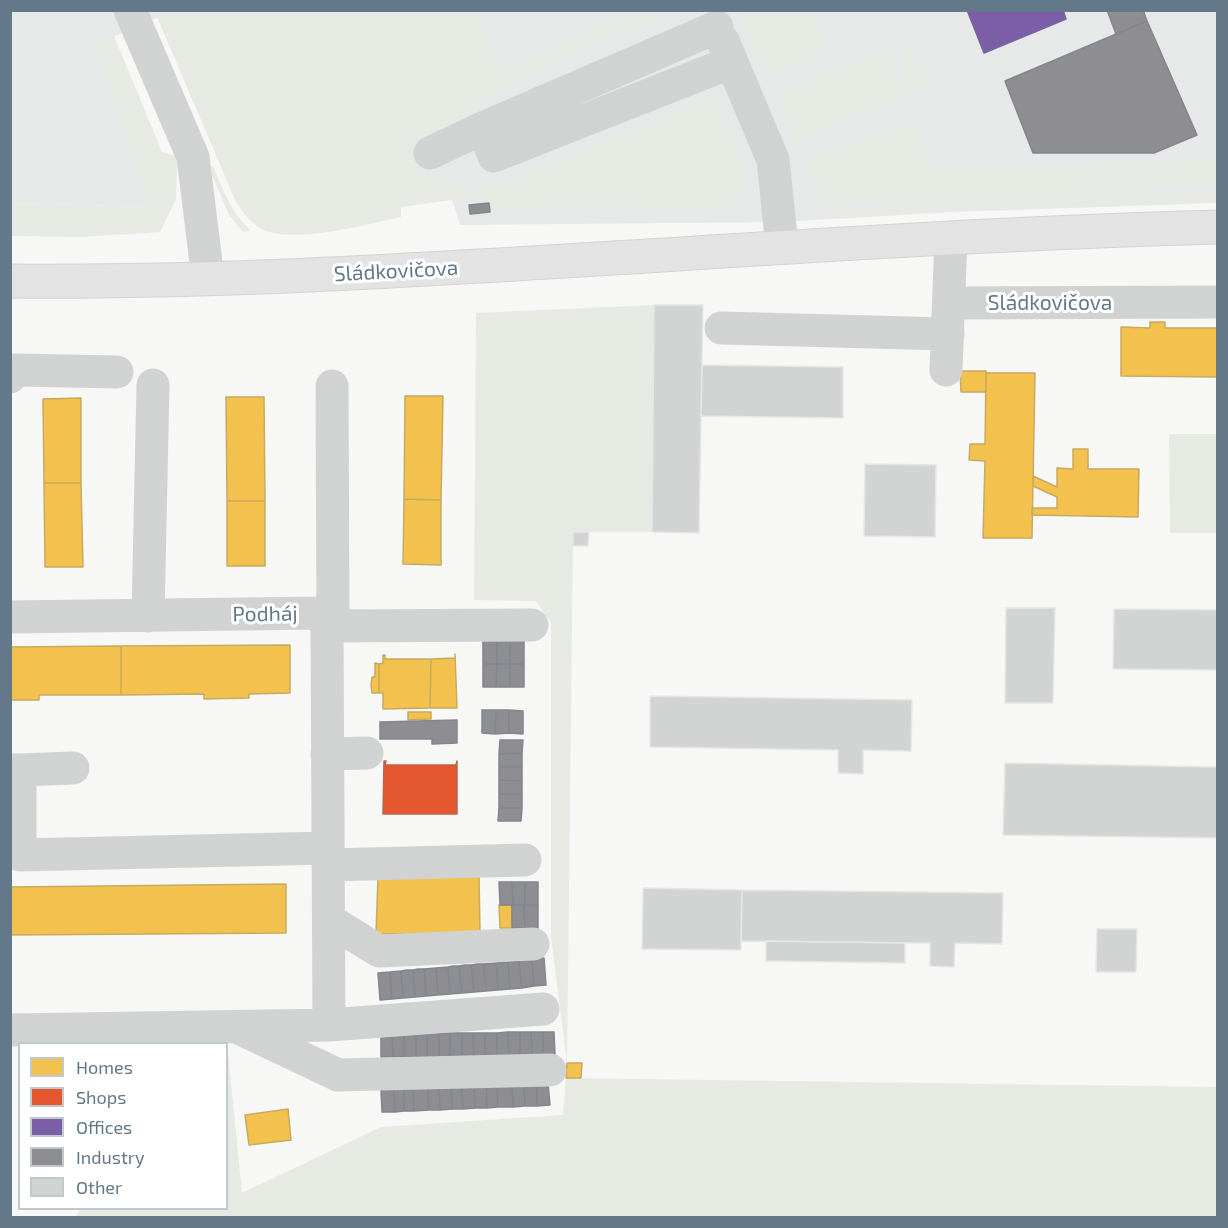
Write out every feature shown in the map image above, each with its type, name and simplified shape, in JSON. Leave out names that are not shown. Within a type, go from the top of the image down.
[{"type":"main road","name":"Sládkovičova","points":[[10,281],[87,282],[373,273],[951,237],[1218,227]]},
{"type":"street","points":[[130,10],[193,157],[208,279]]},
{"type":"street","points":[[430,153],[713,19],[773,160],[782,247]]},
{"type":"street","points":[[483,128],[494,156],[732,62]]},
{"type":"street","points":[[946,370],[951,237]]},
{"type":"street","name":"Sládkovičova","points":[[721,328],[948,318],[1218,302]]},
{"type":"street","points":[[10,377],[16,370],[117,372]]},
{"type":"street","points":[[148,616],[153,385]]},
{"type":"street","points":[[332,386],[330,626],[532,625]]},
{"type":"street","name":"Podháj","points":[[10,617],[318,614],[330,626],[327,754],[329,1025]]},
{"type":"street","points":[[327,754],[367,753]]},
{"type":"street","points":[[73,768],[15,770],[20,855],[525,860]]},
{"type":"street","points":[[329,920],[379,951],[534,944]]},
{"type":"street","points":[[10,1030],[329,1025],[543,1009]]},
{"type":"street","points":[[234,1026],[338,1075],[550,1071]]},
{"type":"shaded area","points":[[173,10],[476,11],[501,68],[634,11],[672,11],[503,85],[470,117],[409,143],[423,175],[469,183],[459,199],[401,207],[401,217],[369,224],[330,232],[292,235],[258,227],[236,202],[157,17]]},
{"type":"shaded area","points":[[11,11],[173,11],[97,44],[148,207],[11,203]]},
{"type":"shaded area","points":[[421,11],[1217,11],[1217,203],[954,212],[780,222],[460,225],[448,186],[418,180],[401,139]]},
{"type":"shaded area","points":[[738,11],[812,11],[826,47],[840,42],[838,47],[769,76],[764,73]]},
{"type":"shaded area","points":[[114,36],[162,152],[177,156],[176,199],[160,232],[81,237],[11,236],[11,203],[147,207],[97,44]]},
{"type":"shaded area","points":[[901,51],[914,54],[924,63],[928,75],[925,87],[794,142],[781,105],[792,89],[866,56],[886,52],[897,81],[910,75]]},
{"type":"shaded area","points":[[689,95],[707,100],[721,116],[736,143],[745,170],[744,191],[738,200],[723,209],[560,205],[492,211],[491,200],[471,203],[485,176],[491,189],[690,106]]},
{"type":"shaded area","points":[[912,120],[931,169],[1217,160],[1217,185],[851,200],[833,195],[821,188],[803,160]]},
{"type":"shaded area","points":[[213,166],[228,200],[249,231],[243,232],[229,215],[209,168]]},
{"type":"shaded area","points":[[1218,193],[1217,198],[861,212],[831,209],[812,199],[817,197],[839,207],[855,208],[1053,198]]},
{"type":"shaded area","points":[[654,305],[652,532],[573,532],[567,1063],[551,937],[551,623],[536,601],[474,600],[476,313]]},
{"type":"shaded area","points":[[1169,434],[1217,434],[1217,533],[1170,533]]},
{"type":"shaded area","points":[[226,1032],[227,1042],[124,1042]]},
{"type":"shaded area","points":[[228,1052],[242,1193],[381,1127],[563,1115],[566,1078],[1217,1087],[1217,1217],[76,1218],[80,1210],[228,1210]]},
{"type":"building: Homes","points":[[1150,322],[1165,322],[1165,328],[1218,328],[1218,377],[1121,376],[1121,327],[1150,328]]},
{"type":"building: Homes","points":[[960,371],[986,371],[986,392],[961,392]]},
{"type":"building: Homes","points":[[986,373],[1035,373],[1032,538],[983,538],[985,461],[969,460],[970,444],[985,444]]},
{"type":"building: Homes","points":[[405,396],[443,396],[441,500],[404,499]]},
{"type":"building: Homes","points":[[226,397],[264,397],[265,501],[227,501]]},
{"type":"building: Homes","points":[[81,398],[81,483],[44,483],[43,399]]},
{"type":"building: Homes","points":[[1073,449],[1088,449],[1088,469],[1139,469],[1138,517],[1032,515],[1032,508],[1057,508],[1057,497],[1033,486],[1033,476],[1057,487],[1057,468],[1073,469]]},
{"type":"building: Homes","points":[[44,483],[81,483],[83,567],[45,567]]},
{"type":"building: Homes","points":[[404,499],[441,500],[441,565],[403,564]]},
{"type":"building: Homes","points":[[227,501],[265,501],[265,566],[227,566]]},
{"type":"building: Homes","points":[[290,645],[290,693],[249,694],[249,698],[204,699],[204,694],[121,695],[121,646]]},
{"type":"building: Homes","points":[[121,646],[121,695],[39,695],[39,700],[10,700],[10,647]]},
{"type":"building: Homes","points":[[455,654],[457,708],[430,708],[431,659],[455,658]]},
{"type":"building: Homes","points":[[383,655],[385,659],[431,659],[430,708],[383,709],[383,693],[379,693],[379,664],[383,663]]},
{"type":"building: Homes","points":[[375,663],[379,664],[379,693],[372,693]]},
{"type":"building: Homes","points":[[408,712],[431,712],[431,719],[408,720]]},
{"type":"building: Homes","points":[[479,876],[480,933],[376,934],[378,877]]},
{"type":"building: Homes","points":[[286,884],[286,933],[10,935],[10,887]]},
{"type":"building: Homes","points":[[499,905],[512,905],[512,928],[500,928]]},
{"type":"building: Homes","points":[[567,1063],[582,1063],[581,1078],[566,1078]]},
{"type":"building: Homes","points":[[288,1109],[291,1140],[249,1145],[245,1115]]},
{"type":"building: Shops","points":[[384,761],[386,761],[385,765],[456,765],[457,761],[457,814],[383,814]]},
{"type":"building: Offices","points":[[967,10],[1063,10],[1066,19],[984,53]]},
{"type":"building: Industry","points":[[1107,10],[1143,10],[1147,21],[1116,34]]},
{"type":"building: Industry","points":[[1147,21],[1197,135],[1154,153],[1033,153],[1005,81]]},
{"type":"building: Industry","points":[[489,203],[490,212],[470,214],[469,205]]},
{"type":"building: Industry","points":[[483,641],[497,641],[497,664],[483,664]]},
{"type":"building: Industry","points":[[497,641],[510,641],[510,664],[497,664]]},
{"type":"building: Industry","points":[[510,641],[524,641],[524,664],[510,664]]},
{"type":"building: Industry","points":[[483,664],[497,664],[496,687],[483,687]]},
{"type":"building: Industry","points":[[497,664],[510,664],[510,687],[496,687]]},
{"type":"building: Industry","points":[[510,664],[524,664],[524,687],[510,687]]},
{"type":"building: Industry","points":[[482,710],[496,710],[495,734],[482,733]]},
{"type":"building: Industry","points":[[496,710],[509,710],[509,733],[495,734]]},
{"type":"building: Industry","points":[[509,710],[523,711],[523,734],[509,733]]},
{"type":"building: Industry","points":[[457,720],[457,743],[432,744],[432,739],[380,739],[380,722]]},
{"type":"building: Industry","points":[[500,740],[523,740],[522,753],[499,754]]},
{"type":"building: Industry","points":[[522,753],[522,767],[499,767],[499,754]]},
{"type":"building: Industry","points":[[499,767],[522,767],[522,781],[499,780]]},
{"type":"building: Industry","points":[[499,780],[522,781],[522,794],[499,794]]},
{"type":"building: Industry","points":[[499,794],[522,794],[522,808],[499,808]]},
{"type":"building: Industry","points":[[499,808],[522,808],[521,821],[498,821]]},
{"type":"building: Industry","points":[[499,882],[512,882],[513,905],[500,905]]},
{"type":"building: Industry","points":[[512,882],[525,882],[525,905],[513,905]]},
{"type":"building: Industry","points":[[525,882],[538,882],[538,905],[525,905]]},
{"type":"building: Industry","points":[[512,905],[524,905],[525,928],[512,928]]},
{"type":"building: Industry","points":[[524,905],[538,905],[538,928],[525,928]]},
{"type":"building: Industry","points":[[544,958],[546,985],[534,986],[532,959]]},
{"type":"building: Industry","points":[[532,959],[534,986],[522,988],[519,961]]},
{"type":"building: Industry","points":[[519,961],[522,988],[510,989],[508,962]]},
{"type":"building: Industry","points":[[508,962],[510,989],[498,990],[496,963]]},
{"type":"building: Industry","points":[[496,963],[498,990],[486,991],[484,964]]},
{"type":"building: Industry","points":[[484,964],[486,991],[474,992],[471,965]]},
{"type":"building: Industry","points":[[471,965],[474,992],[462,993],[459,966]]},
{"type":"building: Industry","points":[[459,966],[462,993],[450,994],[448,967]]},
{"type":"building: Industry","points":[[448,967],[450,994],[438,995],[436,968]]},
{"type":"building: Industry","points":[[436,968],[438,995],[426,996],[424,969]]},
{"type":"building: Industry","points":[[424,969],[426,996],[415,997],[413,970]]},
{"type":"building: Industry","points":[[413,970],[415,997],[403,998],[401,971]]},
{"type":"building: Industry","points":[[401,971],[403,998],[392,999],[390,972]]},
{"type":"building: Industry","points":[[390,972],[392,999],[380,1000],[378,973]]},
{"type":"building: Industry","points":[[508,1032],[520,1032],[520,1055],[509,1055]]},
{"type":"building: Industry","points":[[508,1032],[509,1055],[497,1056],[497,1033]]},
{"type":"building: Industry","points":[[520,1032],[531,1032],[532,1055],[520,1055]]},
{"type":"building: Industry","points":[[531,1032],[543,1032],[543,1055],[532,1055]]},
{"type":"building: Industry","points":[[543,1032],[554,1032],[555,1055],[543,1055]]},
{"type":"building: Industry","points":[[427,1033],[439,1033],[439,1057],[427,1057]]},
{"type":"building: Industry","points":[[427,1033],[427,1057],[416,1057],[416,1034]]},
{"type":"building: Industry","points":[[439,1033],[450,1033],[450,1056],[439,1057]]},
{"type":"building: Industry","points":[[450,1033],[462,1033],[462,1056],[450,1056]]},
{"type":"building: Industry","points":[[462,1033],[473,1033],[474,1056],[462,1056]]},
{"type":"building: Industry","points":[[473,1033],[485,1033],[485,1056],[474,1056]]},
{"type":"building: Industry","points":[[485,1033],[497,1033],[497,1056],[485,1056]]},
{"type":"building: Industry","points":[[381,1034],[392,1034],[393,1057],[381,1057]]},
{"type":"building: Industry","points":[[392,1034],[404,1034],[404,1057],[393,1057]]},
{"type":"building: Industry","points":[[404,1034],[416,1034],[416,1057],[404,1057]]},
{"type":"building: Industry","points":[[537,1083],[548,1083],[550,1105],[537,1106]]},
{"type":"building: Industry","points":[[537,1083],[537,1106],[525,1106],[524,1084]]},
{"type":"building: Industry","points":[[512,1084],[524,1084],[525,1106],[513,1107]]},
{"type":"building: Industry","points":[[512,1084],[513,1107],[498,1107],[497,1085]]},
{"type":"building: Industry","points":[[486,1085],[487,1108],[475,1108],[474,1086]]},
{"type":"building: Industry","points":[[486,1085],[497,1085],[498,1107],[487,1108]]},
{"type":"building: Industry","points":[[461,1086],[474,1086],[475,1108],[463,1109]]},
{"type":"building: Industry","points":[[461,1086],[463,1109],[452,1109],[451,1087]]},
{"type":"building: Industry","points":[[439,1087],[451,1087],[452,1109],[440,1110]]},
{"type":"building: Industry","points":[[439,1087],[440,1110],[429,1110],[428,1088]]},
{"type":"building: Industry","points":[[413,1088],[428,1088],[429,1110],[414,1111]]},
{"type":"building: Industry","points":[[413,1088],[414,1111],[404,1111],[404,1089]]},
{"type":"building: Industry","points":[[394,1089],[395,1112],[382,1112],[381,1090]]},
{"type":"building: Industry","points":[[394,1089],[404,1089],[404,1111],[395,1112]]},
{"type":"building: Other","points":[[654,305],[703,305],[699,533],[652,532]]},
{"type":"building: Other","points":[[702,365],[843,367],[843,418],[701,416]]},
{"type":"building: Other","points":[[865,464],[936,465],[935,537],[864,536]]},
{"type":"building: Other","points":[[573,532],[589,532],[588,546],[573,546]]},
{"type":"building: Other","points":[[1006,608],[1055,608],[1053,703],[1005,703]]},
{"type":"building: Other","points":[[1114,609],[1218,610],[1218,670],[1113,669]]},
{"type":"building: Other","points":[[650,696],[912,700],[911,751],[863,750],[863,774],[838,773],[838,750],[650,747]]},
{"type":"building: Other","points":[[1005,763],[1218,767],[1218,838],[1003,835]]},
{"type":"building: Other","points":[[643,888],[742,890],[741,950],[642,949]]},
{"type":"building: Other","points":[[742,890],[1003,893],[1002,944],[955,943],[954,967],[930,966],[930,943],[741,941]]},
{"type":"building: Other","points":[[1097,929],[1137,929],[1136,972],[1096,972]]},
{"type":"building: Other","points":[[766,941],[905,943],[905,963],[766,961]]}]
